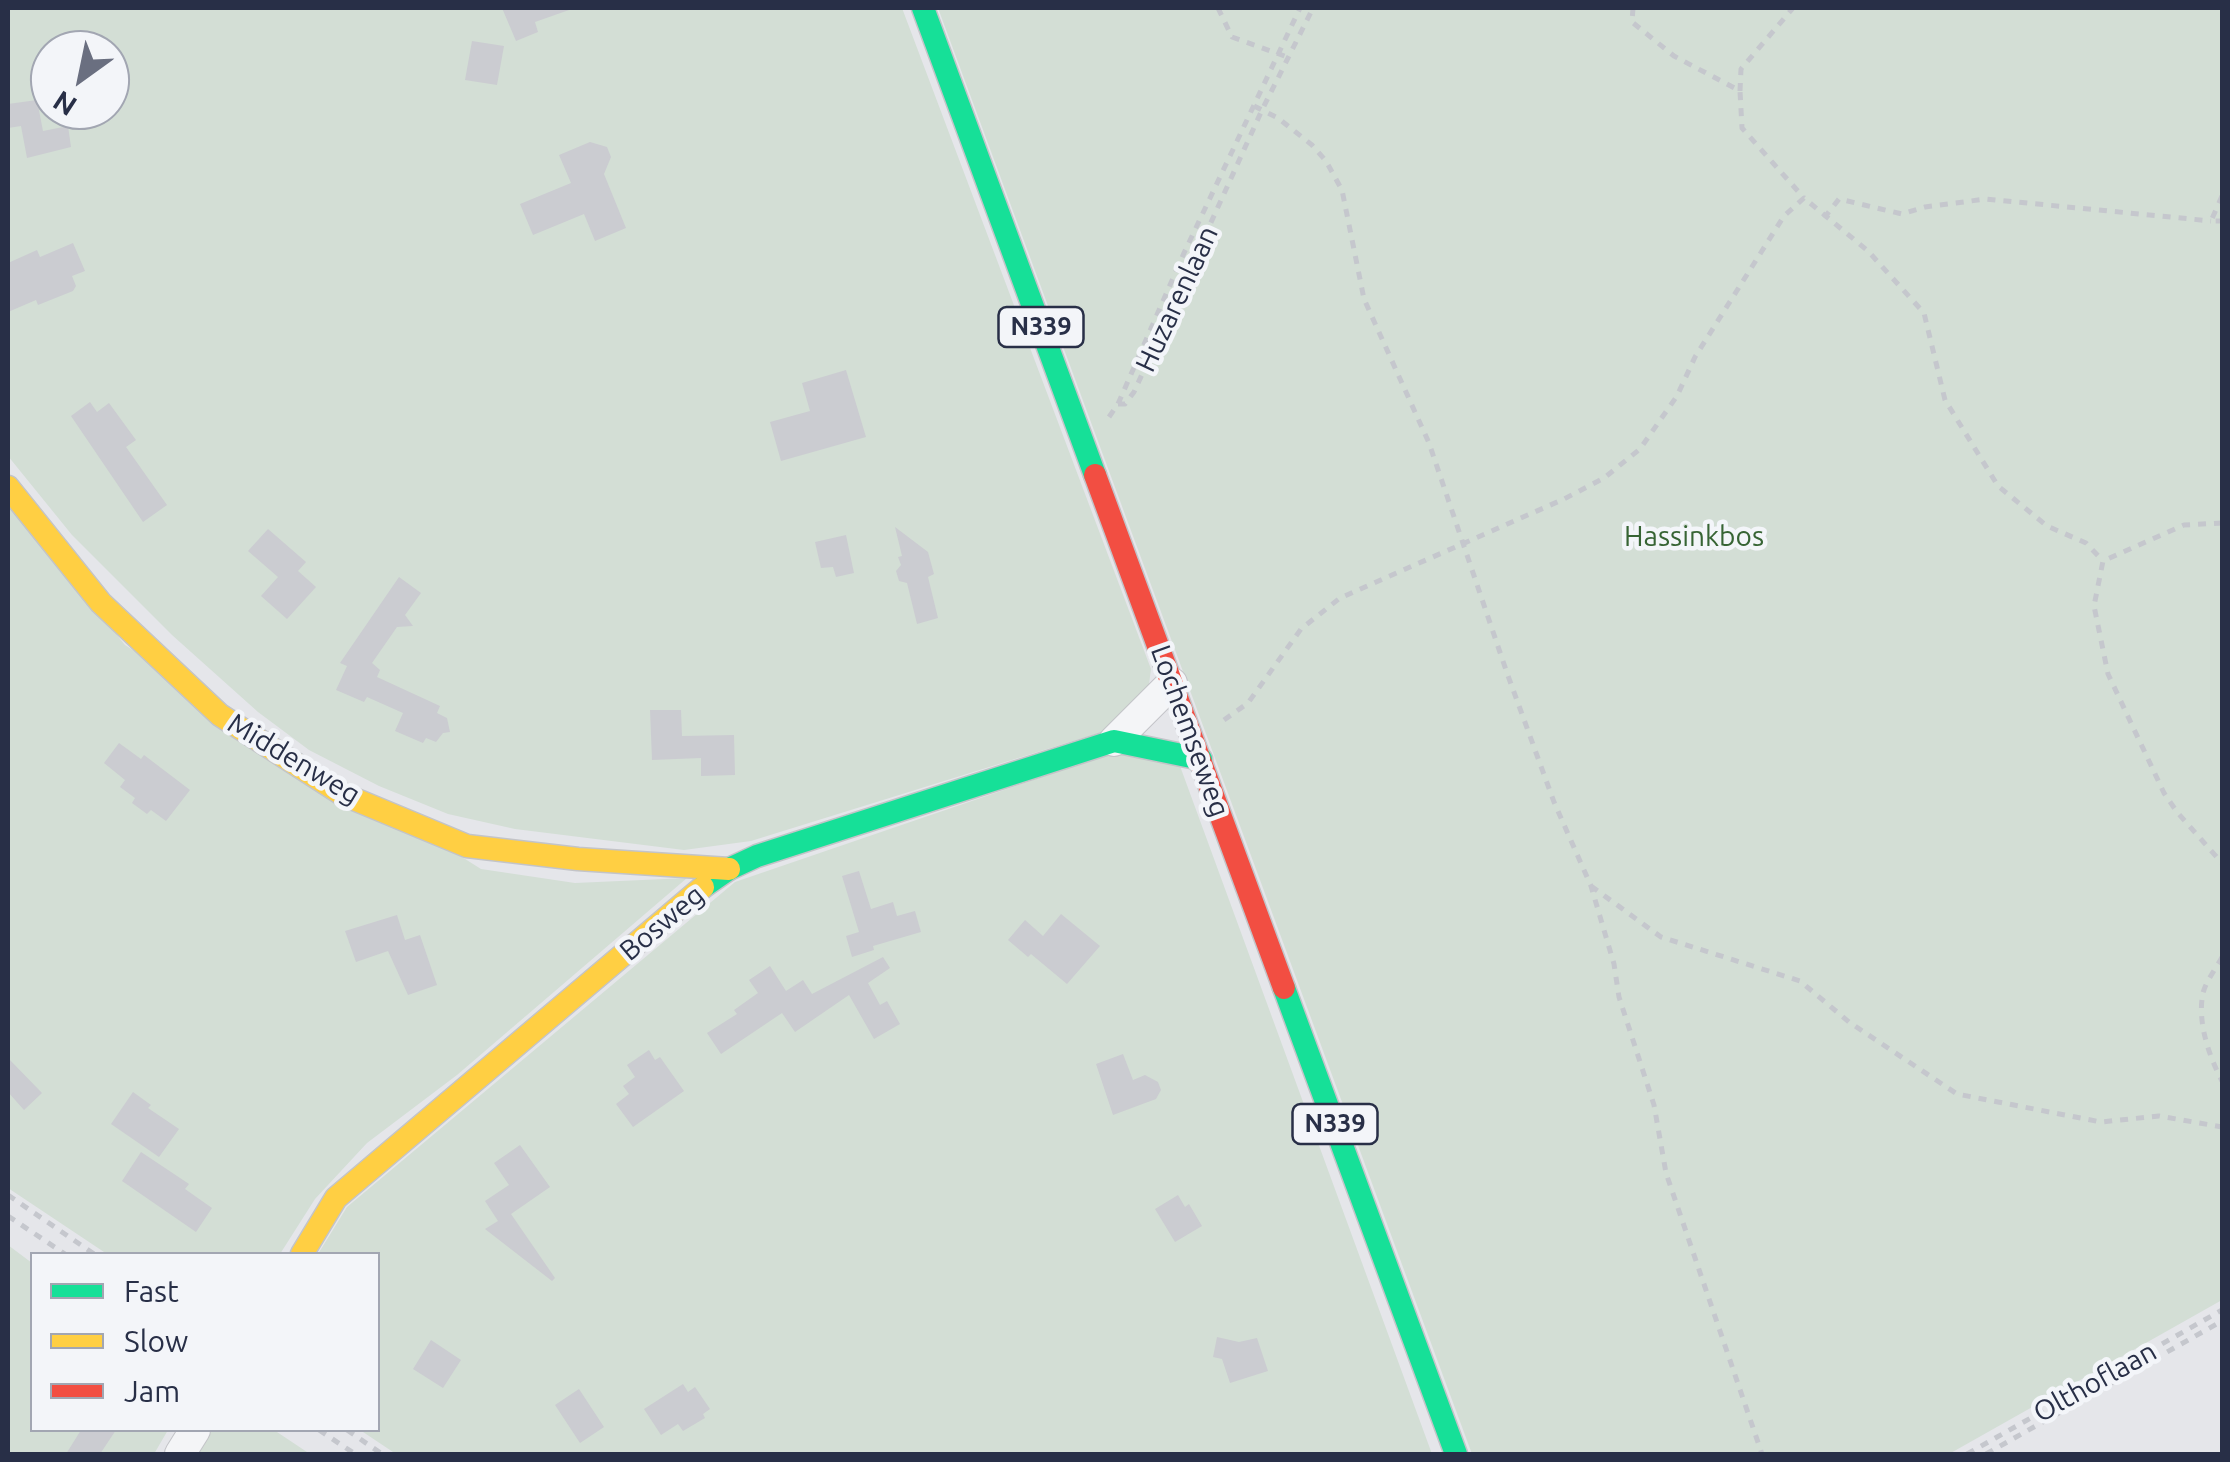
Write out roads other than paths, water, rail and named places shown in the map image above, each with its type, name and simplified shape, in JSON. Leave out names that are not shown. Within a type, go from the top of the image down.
[{"type":"street","name":"Lochemseweg","points":[[922,8],[1456,1454]]},
{"type":"street","name":"Middenweg","points":[[8,487],[101,603],[220,714],[342,794],[467,846],[578,860],[730,869]]},
{"type":"street","name":"Bosweg","points":[[303,1252],[336,1198],[696,892],[730,869],[757,856],[1114,741],[1172,683]]},
{"type":"street","name":"Bosweg","points":[[1114,741],[1201,759]]},
{"type":"street","points":[[180,1454],[194,1432]]},
{"type":"park label","name":"Hassinkbos","points":[[1694,537]]}]
